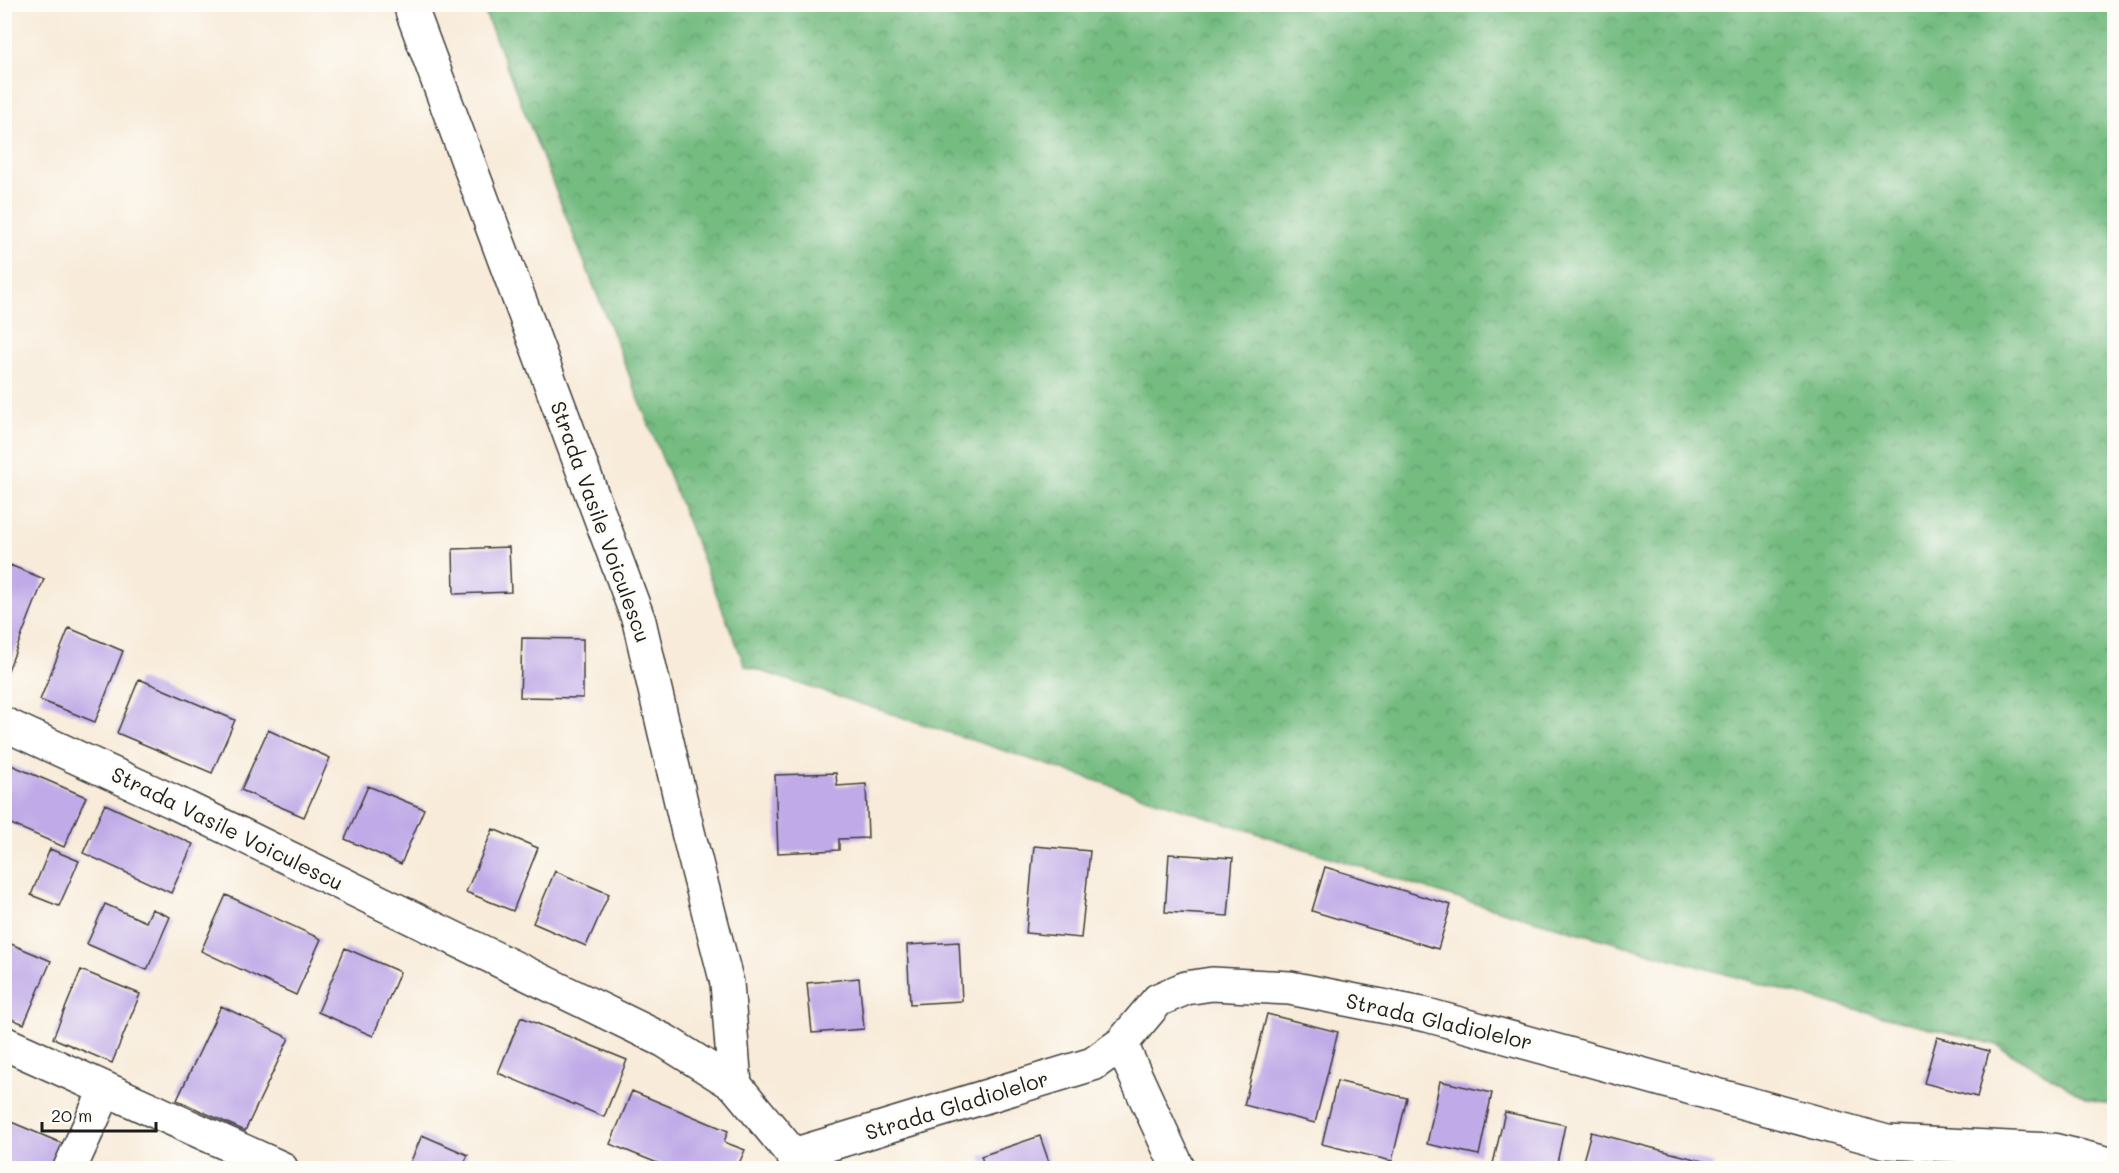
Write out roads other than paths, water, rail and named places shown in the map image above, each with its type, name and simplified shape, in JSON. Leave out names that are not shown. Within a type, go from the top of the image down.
[{"type":"street","name":"Strada Vasile Voiculescu","points":[[412,11],[639,621],[688,832],[727,983],[735,1085]]},
{"type":"street","name":"Strada Vasile Voiculescu","points":[[4,724],[184,807],[665,1041],[735,1085],[796,1162]]},
{"type":"street","name":"Strada Gladiolelor","points":[[796,1162],[1094,1064],[1121,1044],[1158,1000],[1186,988],[1212,984],[1290,988],[1427,1016],[1887,1142],[2053,1150],[2115,1165]]},
{"type":"street","points":[[4,1043],[281,1168]]},
{"type":"street","points":[[1121,1044],[1178,1168]]},
{"type":"street","points":[[70,1168],[106,1089]]}]
